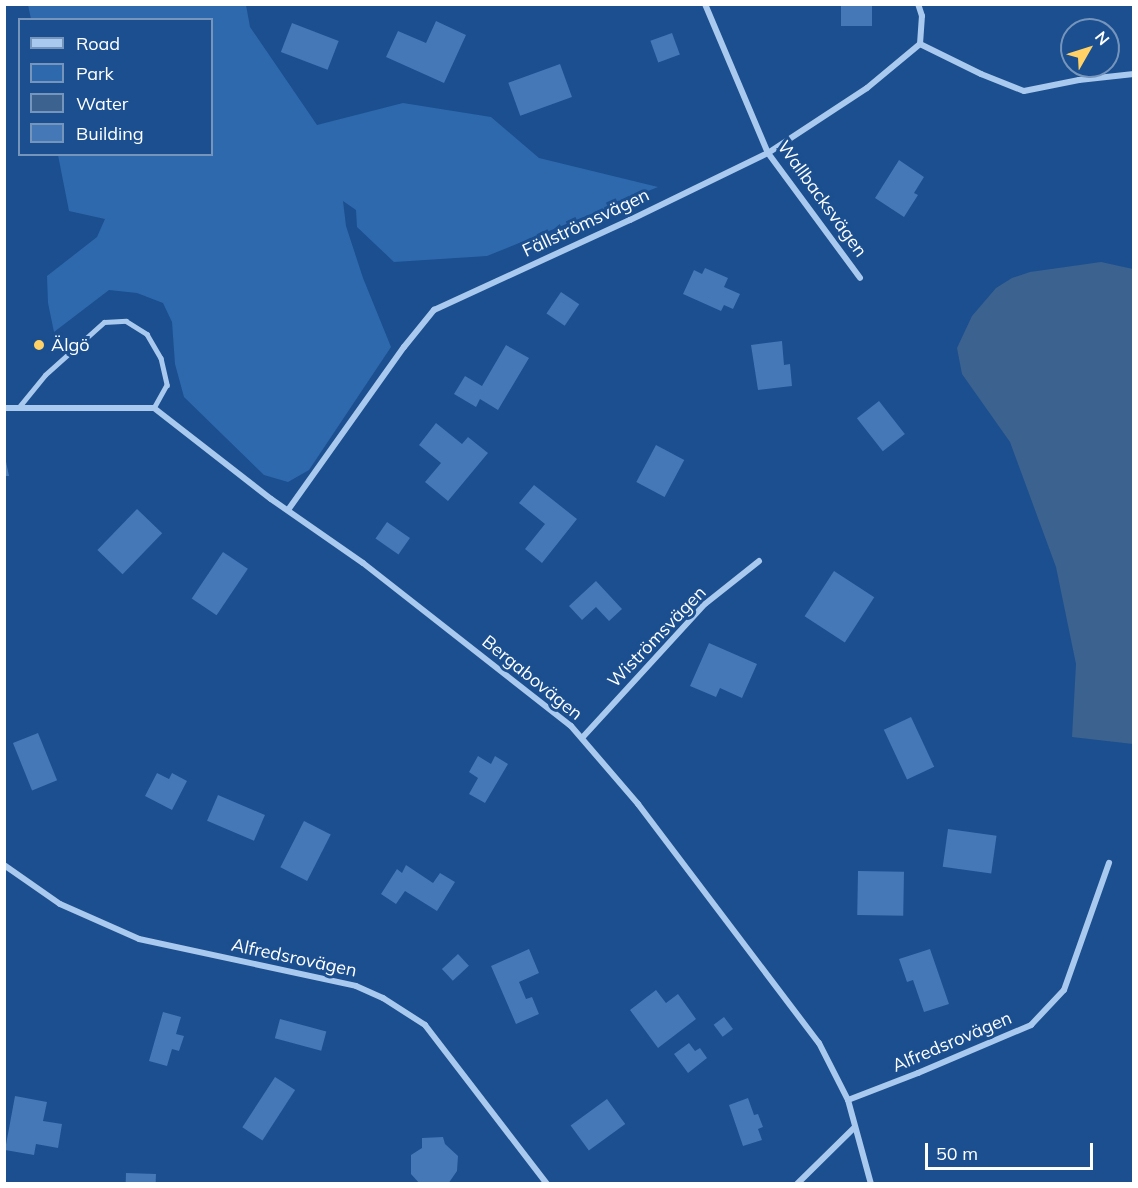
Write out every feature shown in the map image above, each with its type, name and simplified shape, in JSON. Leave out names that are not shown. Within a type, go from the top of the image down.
[{"type":"street","name":"Wallbacksvägen","points":[[705,4],[768,153],[860,278]]},
{"type":"street","points":[[918,4],[922,16],[920,44],[981,74],[1024,91],[1079,80],[1134,74]]},
{"type":"street","name":"Fällströmsvägen","points":[[288,510],[404,347],[434,309],[630,220],[768,153],[867,88],[920,44]]},
{"type":"street","points":[[4,408],[154,408]]},
{"type":"street","name":"Bergabovägen","points":[[154,408],[288,510],[363,563],[571,726],[638,804],[819,1043],[848,1100],[871,1184]]},
{"type":"street","name":"Wiströmsvägen","points":[[582,738],[705,604],[759,561]]},
{"type":"street","name":"Alfredsrovägen","points":[[848,1100],[1031,1025],[1064,990],[1108,863]]},
{"type":"street","name":"Alfredsrovägen","points":[[4,865],[60,904],[139,939],[356,986],[383,998],[425,1025],[547,1184]]},
{"type":"street","points":[[797,1184],[855,1127]]},
{"type":"lane","points":[[19,407],[45,375],[104,322],[126,321],[147,334],[161,358],[167,385],[154,408]]},
{"type":"green space","points":[[28,5],[246,5],[250,27],[317,125],[403,103],[491,117],[539,158],[658,187],[487,256],[394,262],[357,227],[356,210],[343,201],[346,226],[363,278],[391,347],[309,470],[288,482],[264,475],[184,397],[175,364],[172,322],[163,303],[137,293],[109,290],[54,332],[48,303],[47,276],[97,237],[105,219],[69,211],[58,156],[213,156],[213,18],[31,18]]},
{"type":"water","points":[[1101,262],[1133,269],[1133,744],[1072,737],[1076,664],[1056,567],[1010,442],[962,374],[957,348],[972,316],[996,288],[1012,278],[1030,272]]},
{"type":"building","points":[[841,4],[872,4],[872,26],[841,26]]},
{"type":"building","points":[[436,21],[466,35],[444,83],[386,57],[398,31],[426,43]]},
{"type":"building","points":[[292,23],[339,41],[328,70],[281,52]]},
{"type":"building","points":[[672,33],[680,55],[658,62],[650,41]]},
{"type":"building","points":[[560,64],[572,97],[520,116],[508,83]]},
{"type":"building","points":[[899,160],[924,177],[914,193],[918,195],[904,217],[875,198]]},
{"type":"building","points":[[705,268],[728,278],[724,287],[740,294],[733,309],[724,305],[721,311],[683,294],[694,270],[702,274]]},
{"type":"building","points":[[561,292],[579,304],[565,326],[546,314]]},
{"type":"building","points":[[782,341],[784,365],[790,364],[792,386],[758,390],[751,345]]},
{"type":"building","points":[[506,345],[529,358],[498,410],[480,399],[476,407],[454,394],[465,376],[482,386]]},
{"type":"building","points":[[879,401],[905,434],[883,451],[857,418]]},
{"type":"building","points":[[436,423],[462,444],[468,437],[488,453],[448,501],[425,482],[441,463],[419,445]]},
{"type":"building","points":[[656,445],[684,460],[665,497],[636,482]]},
{"type":"building","points":[[4,452],[9,476],[4,476]]},
{"type":"building","points":[[534,485],[577,519],[542,563],[525,549],[545,524],[519,503]]},
{"type":"building","points":[[137,509],[162,533],[123,574],[97,550]]},
{"type":"building","points":[[387,522],[410,538],[398,554],[376,538]]},
{"type":"building","points":[[223,552],[248,569],[217,615],[192,598]]},
{"type":"building","points":[[834,571],[874,597],[845,642],[805,616]]},
{"type":"building","points":[[596,581],[622,609],[609,621],[596,607],[582,620],[569,606]]},
{"type":"building","points":[[709,643],[757,664],[742,698],[720,688],[716,697],[690,686]]},
{"type":"building","points":[[911,717],[934,767],[907,780],[884,730]]},
{"type":"building","points":[[38,733],[57,780],[32,790],[13,743]]},
{"type":"building","points":[[478,756],[491,764],[495,756],[508,764],[485,803],[469,794],[478,778],[469,772]]},
{"type":"building","points":[[157,773],[169,779],[172,773],[187,781],[172,810],[145,796]]},
{"type":"building","points":[[218,795],[265,815],[254,841],[207,821]]},
{"type":"building","points":[[304,821],[331,835],[307,881],[280,867]]},
{"type":"building","points":[[948,829],[997,836],[991,873],[943,867]]},
{"type":"building","points":[[406,865],[433,883],[440,873],[455,882],[437,911],[405,891],[396,904],[381,894],[397,869],[402,873]]},
{"type":"building","points":[[858,871],[904,872],[903,916],[857,915]]},
{"type":"building","points":[[529,949],[539,973],[519,982],[526,999],[532,997],[539,1014],[516,1024],[491,966]]},
{"type":"building","points":[[930,949],[949,1004],[924,1012],[913,980],[907,982],[899,959]]},
{"type":"building","points":[[458,954],[469,966],[453,981],[442,969]]},
{"type":"building","points":[[656,990],[666,1003],[678,994],[696,1019],[658,1048],[630,1010]]},
{"type":"building","points":[[163,1012],[181,1017],[176,1034],[184,1036],[179,1051],[172,1049],[167,1066],[149,1061]]},
{"type":"building","points":[[724,1017],[733,1029],[723,1037],[714,1025]]},
{"type":"building","points":[[280,1019],[326,1031],[321,1051],[275,1038]]},
{"type":"building","points":[[689,1043],[695,1051],[700,1048],[707,1058],[688,1073],[674,1054]]},
{"type":"building","points":[[275,1077],[295,1090],[262,1140],[242,1127]]},
{"type":"building","points":[[15,1096],[47,1102],[43,1121],[62,1124],[58,1148],[36,1144],[34,1155],[5,1150]]},
{"type":"building","points":[[748,1098],[754,1115],[758,1114],[763,1127],[758,1129],[762,1140],[743,1146],[729,1105]]},
{"type":"building","points":[[607,1099],[625,1124],[589,1151],[571,1125]]},
{"type":"building","points":[[443,1137],[445,1144],[458,1156],[457,1171],[448,1184],[420,1184],[411,1174],[411,1155],[422,1148],[422,1138]]},
{"type":"building","points":[[126,1173],[156,1174],[156,1184],[126,1184]]},
{"type":"place","name":"Älgö","points":[[39,345]]}]
